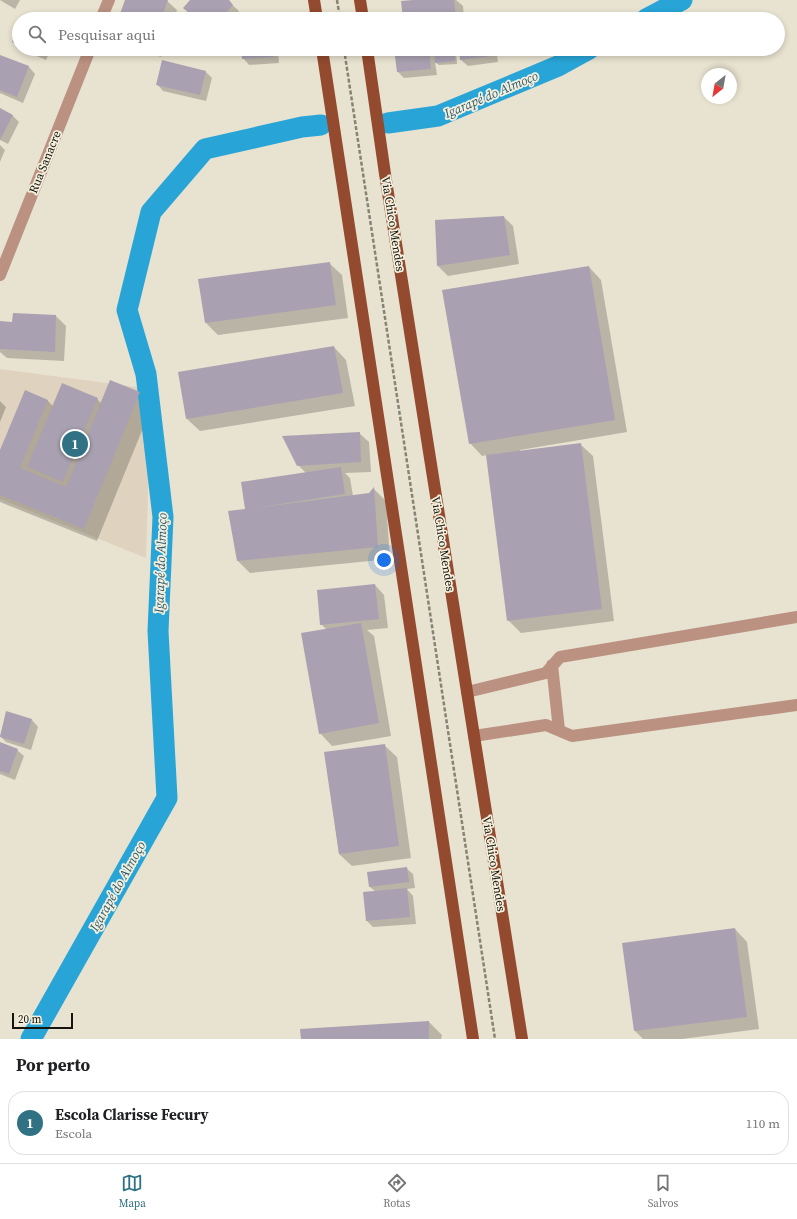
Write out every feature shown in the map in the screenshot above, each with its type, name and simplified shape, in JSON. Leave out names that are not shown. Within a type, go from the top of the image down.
[{"type":"main road","points":[[314,0],[316,12]]},
{"type":"main road","points":[[360,0],[362,12]]},
{"type":"main road","points":[[323,56],[473,1039]]},
{"type":"main road","name":"Via Chico Mendes","points":[[368,56],[466,692],[522,1039]]},
{"type":"street","points":[[104,12],[109,0]]},
{"type":"street","name":"Rua Sanacre","points":[[0,275],[87,56]]},
{"type":"street","points":[[466,692],[546,673],[560,657],[797,617]]},
{"type":"street","points":[[552,666],[559,730]]},
{"type":"street","points":[[474,736],[546,725],[572,736],[797,705]]},
{"type":"path","points":[[337,0],[339,12]]},
{"type":"path","points":[[345,56],[495,1039]]},
{"type":"shaded area","points":[[0,369],[151,389],[146,558],[0,499]]},
{"type":"building","points":[[125,0],[168,0],[164,12],[121,12]]},
{"type":"building","points":[[190,0],[229,0],[233,5],[226,12],[188,12],[183,8]]},
{"type":"building","points":[[454,0],[455,12],[402,12],[401,1]]},
{"type":"building","points":[[0,55],[29,66],[17,97],[0,90]]},
{"type":"building","points":[[242,56],[273,57],[242,59]]},
{"type":"building","points":[[395,56],[430,56],[431,69],[397,72]]},
{"type":"building","points":[[434,56],[455,56],[455,61],[435,63]]},
{"type":"building","points":[[460,56],[492,56],[460,60]]},
{"type":"building","points":[[162,60],[206,71],[200,95],[156,85]]},
{"type":"building","points":[[0,108],[13,115],[1,138],[0,138]]},
{"type":"building","points":[[504,216],[510,255],[437,266],[435,220]]},
{"type":"building","points":[[330,262],[336,305],[205,323],[198,279]]},
{"type":"building","points":[[589,266],[615,420],[469,444],[442,290]]},
{"type":"building","points":[[13,313],[56,315],[55,352],[0,349],[0,321],[12,322]]},
{"type":"building","points":[[334,346],[343,393],[186,419],[178,372]]},
{"type":"building","points":[[110,380],[140,392],[84,529],[0,495],[0,450],[25,390],[48,400],[20,468],[66,487]]},
{"type":"building","points":[[62,383],[98,398],[63,482],[27,467]]},
{"type":"building","points":[[360,432],[361,462],[297,466],[282,436]]},
{"type":"building","points":[[581,443],[602,609],[507,621],[486,455]]},
{"type":"building","points":[[341,467],[345,494],[255,508],[369,493],[374,487],[378,547],[237,561],[228,511],[245,509],[241,482]]},
{"type":"building","points":[[375,584],[379,619],[320,625],[317,590]]},
{"type":"building","points":[[361,623],[379,723],[319,734],[301,633]]},
{"type":"building","points":[[6,711],[32,719],[24,744],[0,737]]},
{"type":"building","points":[[0,742],[18,749],[9,774],[0,771]]},
{"type":"building","points":[[385,744],[399,846],[339,854],[324,752]]},
{"type":"building","points":[[407,867],[409,882],[369,887],[367,872]]},
{"type":"building","points":[[407,888],[410,917],[366,921],[363,892]]},
{"type":"building","points":[[735,928],[747,1017],[634,1031],[622,943]]},
{"type":"building","points":[[429,1021],[429,1039],[301,1039],[300,1029]]},
{"type":"waterway","name":"Igarapé do Almoço","points":[[659,12],[682,0]]},
{"type":"waterway","name":"Igarapé do Almoço","points":[[388,123],[438,116],[558,66],[576,56]]},
{"type":"waterway","name":"Igarapé do Almoço","points":[[31,1039],[167,798],[158,631],[163,517],[146,374],[127,310],[151,212],[205,149],[302,127],[321,125]]},
{"type":"place","name":"Escola Clarisse Fecury","points":[[75,444]]}]
